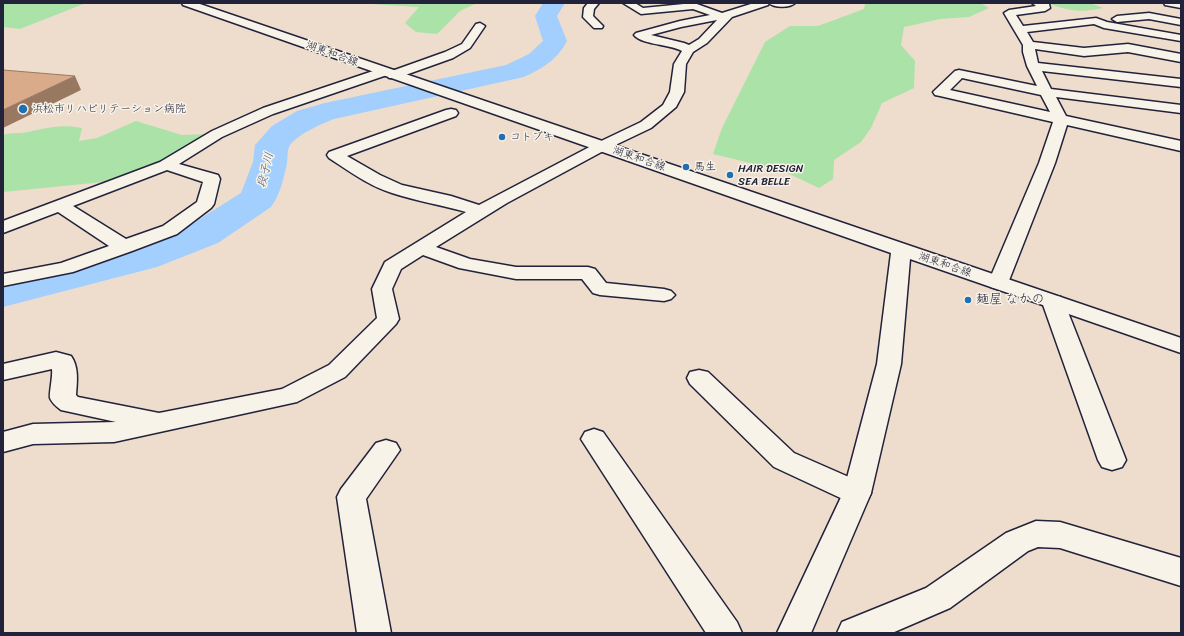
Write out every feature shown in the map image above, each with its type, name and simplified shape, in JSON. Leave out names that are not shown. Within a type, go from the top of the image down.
[{"type":"street","name":"湖東和合線","points":[[187,3],[1181,346]]},
{"type":"street","points":[[594,3],[589,8],[588,16],[597,26]]},
{"type":"street","points":[[628,3],[641,11],[694,6],[724,16]]},
{"type":"street","points":[[689,50],[680,45],[644,37],[640,34],[724,16],[764,3]]},
{"type":"street","points":[[774,3],[790,3]]},
{"type":"street","points":[[998,283],[1047,163],[1061,120],[1033,66],[1029,45],[1010,13],[1045,8],[1045,6],[1037,3]]},
{"type":"street","points":[[1169,3],[1181,5]]},
{"type":"street","points":[[3,442],[33,434],[114,432],[288,396],[337,371],[388,319],[382,289],[392,266],[480,211],[602,146],[646,125],[669,107],[677,92],[680,64],[689,50],[703,41],[724,16]]},
{"type":"street","points":[[1020,30],[1150,16],[1181,22]]},
{"type":"street","points":[[1096,21],[1104,25],[1181,38]]},
{"type":"street","points":[[3,227],[166,165],[218,134],[268,111],[449,55],[466,46],[480,26]]},
{"type":"street","points":[[1029,45],[1084,52],[1128,48],[1181,58]]},
{"type":"street","points":[[1033,66],[1181,84]]},
{"type":"street","points":[[1181,109],[1047,92],[959,74],[940,92],[1181,146]]},
{"type":"street","points":[[451,113],[335,156],[374,179],[397,189],[445,200],[480,211]]},
{"type":"street","points":[[3,280],[66,268],[170,230],[205,204],[212,179],[166,165]]},
{"type":"street","points":[[60,206],[125,247]]},
{"type":"street","points":[[420,248],[466,264],[516,273],[588,273],[600,289],[664,295]]},
{"type":"street","points":[[794,633],[858,493],[889,364],[901,250]]},
{"type":"street","points":[[1053,302],[1112,460]]},
{"type":"street","points":[[3,372],[56,360],[64,362],[65,379],[63,398],[70,404],[161,422]]},
{"type":"street","points":[[700,378],[784,460],[858,493]]},
{"type":"street","points":[[594,439],[725,633]]},
{"type":"street","points":[[374,633],[352,496],[386,450]]},
{"type":"street","points":[[857,633],[938,598],[1017,542],[1036,534],[1060,535],[1181,572]]},
{"type":"green space","points":[[3,3],[86,3],[20,29],[3,27]]},
{"type":"green space","points":[[355,3],[477,3],[460,11],[437,34],[416,32],[405,23],[419,7]]},
{"type":"green space","points":[[987,3],[982,4],[989,8],[969,17],[940,19],[904,27],[901,45],[915,61],[914,88],[882,103],[871,128],[861,142],[834,160],[833,179],[819,188],[783,171],[713,154],[722,128],[765,42],[790,26],[818,26],[864,9],[865,4]]},
{"type":"green space","points":[[1047,3],[1090,3],[1103,8],[1081,11],[1062,8]]},
{"type":"green space","points":[[136,121],[182,135],[209,134],[162,162],[113,181],[3,192],[3,135],[67,126],[82,128],[79,141],[97,138]]},
{"type":"building","points":[[3,70],[75,76],[3,110]]},
{"type":"waterway","name":"段子川","points":[[3,293],[142,258],[204,234],[258,199],[270,162],[272,145],[284,133],[308,118],[325,112],[514,71],[532,62],[548,52],[555,41],[546,16],[554,3]]},
{"type":"place","name":"浜松市リハビリテーション病院","points":[[23,109]]},
{"type":"place","name":"コトブキ","points":[[502,137]]},
{"type":"place","name":"馬生","points":[[686,167]]},
{"type":"place","name":"HAIR DESIGN SEA BELLE","points":[[730,175]]},
{"type":"place","name":"麺屋 なかの","points":[[968,300]]}]
